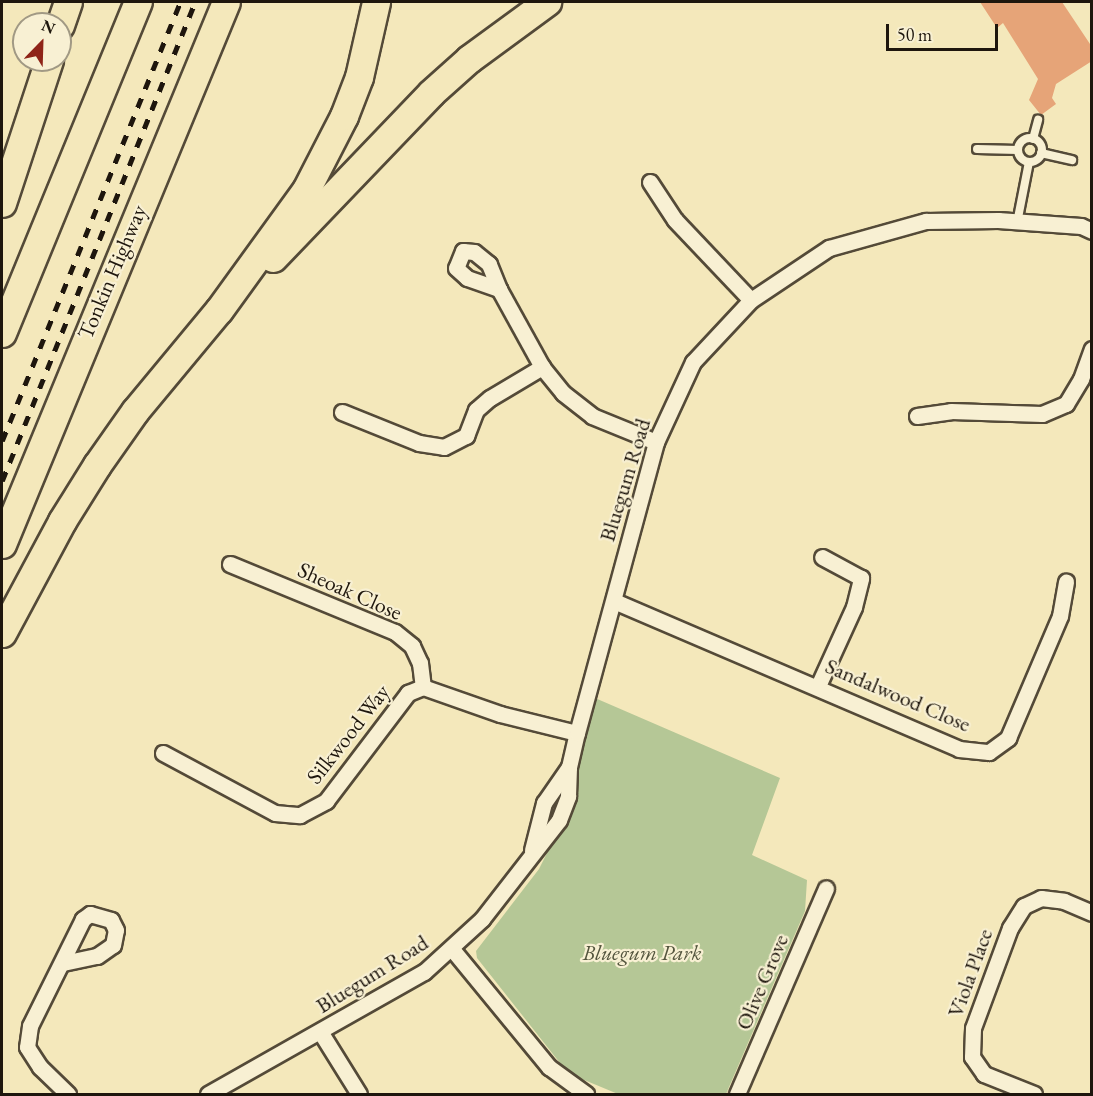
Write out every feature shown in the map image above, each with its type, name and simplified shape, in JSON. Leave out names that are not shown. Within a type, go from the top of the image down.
[{"type":"highway","points":[[2,333],[138,2]]},
{"type":"highway","name":"Tonkin Highway","points":[[2,544],[226,2]]},
{"type":"highway","points":[[2,633],[62,521],[97,465],[135,411],[223,304],[300,199],[327,154],[359,77],[376,2]]},
{"type":"highway","points":[[223,304],[293,240],[431,93],[469,59],[547,2]]},
{"type":"highway","points":[[2,203],[45,72]]},
{"type":"street","points":[[650,182],[675,219],[751,300]]},
{"type":"street","name":"Bluegum Road","points":[[208,1095],[321,1033],[424,972],[452,949],[482,919],[559,820],[568,796],[569,767],[577,733],[656,442],[693,362],[751,300],[830,248],[926,221],[1081,226],[1092,231]]},
{"type":"street","points":[[499,289],[542,367],[563,393],[592,416],[656,442]]},
{"type":"street","points":[[917,416],[951,411],[1042,414],[1066,404],[1092,349]]},
{"type":"street","points":[[342,412],[419,443],[444,447],[466,436],[477,410],[490,398],[542,367]]},
{"type":"street","points":[[818,686],[854,607],[861,578],[822,557]]},
{"type":"street","name":"Sheoak Close","points":[[230,564],[394,632],[412,646],[420,663],[423,687]]},
{"type":"street","name":"Sandalwood Close","points":[[614,602],[818,686],[958,749],[989,752],[1008,738],[1060,616],[1066,582]]},
{"type":"street","name":"Silkwood Way","points":[[164,753],[275,813],[300,814],[326,801],[408,693],[423,687],[500,714],[577,733]]},
{"type":"street","name":"Olive Grove","points":[[738,1095],[826,888]]},
{"type":"street","name":"Viola Place","points":[[1034,1095],[984,1074],[972,1057],[973,1028],[1010,928],[1024,906],[1041,898],[1064,901],[1092,913]]},
{"type":"street","points":[[452,949],[549,1066],[586,1095]]},
{"type":"street","points":[[63,963],[30,1026],[27,1047],[40,1067],[68,1095]]},
{"type":"street","points":[[321,1033],[359,1095]]},
{"type":"lane","points":[[1033,139],[1038,120]]},
{"type":"lane","points":[[1029,162],[1020,157],[1018,150],[1023,140],[1033,139],[1040,145],[1041,153]]},
{"type":"lane","points":[[977,149],[1018,150]]},
{"type":"lane","points":[[1017,223],[1029,162],[1041,153],[1072,160]]},
{"type":"green space","name":"Bluegum Park","points":[[595,698],[780,778],[752,855],[807,880],[805,911],[726,1094],[618,1094],[577,1077],[560,1063],[477,958],[476,951],[539,869],[570,807]]},
{"type":"building","points":[[980,2],[1062,2],[1092,47],[1092,61],[1056,84],[1052,98],[1056,104],[1041,115],[1029,100],[1038,79],[1003,23],[997,28]]},
{"type":"railway","points":[[2,441],[180,2]]},
{"type":"railway","points":[[2,481],[195,2]]}]
